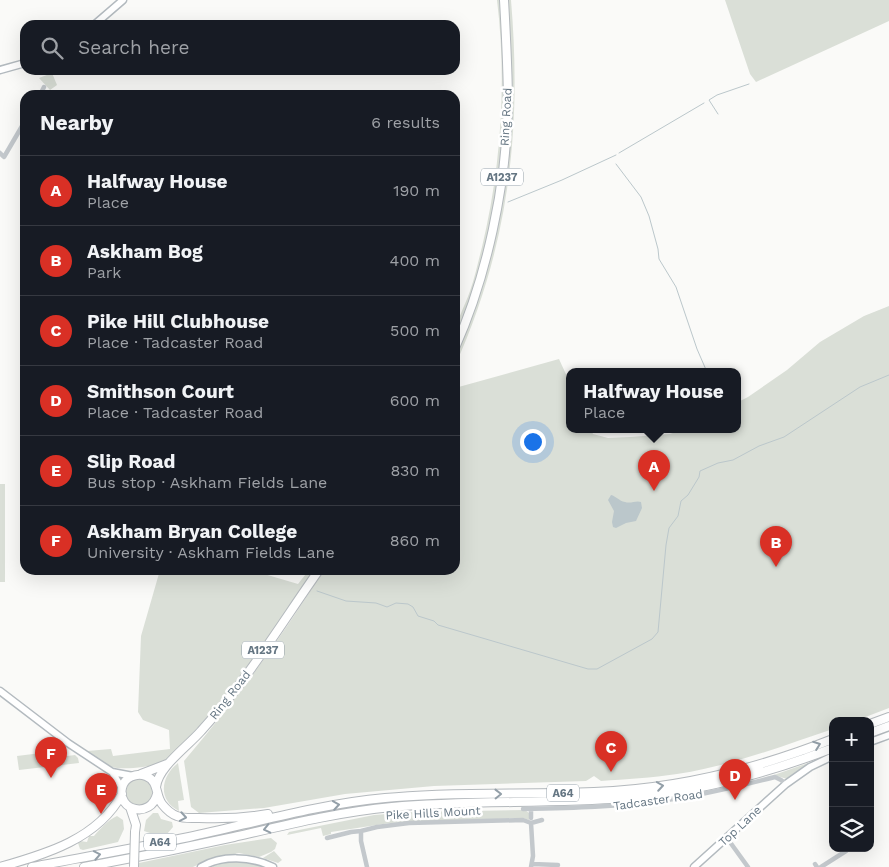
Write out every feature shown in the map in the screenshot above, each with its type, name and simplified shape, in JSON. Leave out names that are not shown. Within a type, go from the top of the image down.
[{"type":"highway","name":"Ring Road","points":[[460,335],[485,261],[502,178],[508,101],[504,0]]},
{"type":"highway","name":"Ring Road","points":[[157,791],[158,778],[167,764],[199,733],[234,691],[315,575]]},
{"type":"highway","points":[[874,723],[889,717]]},
{"type":"highway","points":[[874,732],[889,726]]},
{"type":"highway","name":"A64","points":[[32,867],[188,837],[288,814],[352,802],[414,796],[595,792],[653,787],[708,778],[741,770],[795,754],[829,741]]},
{"type":"highway","name":"A64","points":[[84,867],[193,846],[299,821],[356,811],[417,806],[589,800],[681,791],[768,771],[829,749]]},
{"type":"highway","name":"Ring Road","points":[[137,775],[167,764]]},
{"type":"highway","points":[[0,867],[48,852],[80,836],[113,808],[125,782],[137,775],[151,778],[165,808],[172,814],[180,817],[220,819],[288,814]]},
{"type":"highway","points":[[122,791],[124,801],[130,807],[145,809],[152,805],[157,791]]},
{"type":"highway","points":[[130,807],[135,828],[134,867]]},
{"type":"highway","points":[[135,828],[145,809]]},
{"type":"highway","points":[[106,867],[121,860]]},
{"type":"street","points":[[99,20],[124,0]]},
{"type":"street","points":[[1,69],[20,64]]},
{"type":"street","points":[[0,154],[4,157],[20,130]]},
{"type":"street","points":[[0,691],[68,743],[112,772],[137,775]]},
{"type":"street","points":[[874,741],[889,735]]},
{"type":"street","points":[[786,784],[810,767],[829,758]]},
{"type":"street","points":[[112,772],[122,791]]},
{"type":"street","name":"Tadcaster Road","points":[[523,809],[612,806],[655,802],[720,791],[775,777],[786,784]]},
{"type":"street","name":"Top Lane","points":[[694,867],[786,784]]},
{"type":"street","points":[[531,808],[532,866],[558,865]]},
{"type":"street","name":"Pike Hills Mount","points":[[327,838],[351,832],[362,832],[377,827],[409,823],[542,820]]},
{"type":"street","points":[[362,832],[361,841],[366,867]]},
{"type":"street","points":[[728,838],[748,867]]},
{"type":"street","points":[[821,867],[844,852]]},
{"type":"street","points":[[201,867],[216,861],[241,858],[258,861],[273,867]]},
{"type":"shaded area","points":[[497,0],[501,0],[504,63],[505,110],[502,152],[488,235],[473,289],[460,326],[460,317],[472,286],[482,247],[494,186],[502,93]]},
{"type":"shaded area","points":[[507,0],[511,0],[514,95],[507,187],[499,232],[488,276],[460,354],[460,342],[476,299],[505,171]]},
{"type":"shaded area","points":[[725,0],[889,0],[889,21],[756,82],[750,74]]},
{"type":"shaded area","points":[[53,75],[57,85],[50,90],[39,78]]},
{"type":"shaded area","points":[[889,306],[889,708],[865,717],[829,717],[829,730],[717,766],[668,775],[601,781],[594,776],[586,781],[434,786],[345,794],[264,808],[199,813],[191,807],[184,761],[256,670],[320,575],[460,575],[460,387],[559,359],[566,374],[566,433],[592,433],[608,438],[673,433],[741,433],[741,400],[787,370],[820,342],[864,316]]},
{"type":"shaded area","points":[[0,484],[5,484],[5,582],[0,582]]},
{"type":"shaded area","points":[[611,495],[629,503],[641,502],[642,508],[636,521],[616,528],[613,527],[614,511],[608,500]]},
{"type":"shaded area","points":[[159,575],[268,575],[298,584],[305,575],[312,575],[222,700],[166,760],[158,764],[133,768],[109,766],[87,751],[111,749],[113,756],[170,749],[169,730],[143,720],[138,712],[141,636]]},
{"type":"shaded area","points":[[41,753],[44,759],[75,755],[79,763],[19,770],[17,756]]},
{"type":"shaded area","points":[[178,763],[184,800],[178,801],[179,811],[167,801],[164,788],[168,774]]},
{"type":"shaded area","points":[[808,763],[809,765],[787,779],[774,775]]},
{"type":"shaded area","points":[[139,779],[148,783],[152,792],[148,801],[139,805],[130,801],[126,792],[130,783]]},
{"type":"shaded area","points":[[525,810],[529,813],[529,820],[523,818],[390,823],[331,832],[331,834],[323,836],[321,828],[287,835],[289,832],[374,815],[413,812]]},
{"type":"shaded area","points":[[153,813],[158,813],[161,819],[172,822],[173,827],[167,834],[153,834],[144,831],[146,820]]},
{"type":"shaded area","points":[[117,816],[123,820],[124,829],[118,842],[83,850],[80,849],[78,843],[80,841],[87,842],[89,836],[94,836],[107,822]]},
{"type":"shaded area","points":[[271,838],[277,843],[275,849],[259,857],[239,853],[210,859],[193,867],[139,867],[139,863],[225,845]]},
{"type":"shaded area","points":[[274,851],[282,860],[278,863],[263,858]]},
{"type":"shaded area","points":[[240,861],[265,867],[211,867],[221,863]]},
{"type":"waterway","points":[[718,114],[709,100],[717,95],[749,84]]},
{"type":"waterway","points":[[619,153],[704,103]]},
{"type":"waterway","points":[[508,202],[616,155]]},
{"type":"waterway","points":[[616,164],[641,197],[649,216],[659,259],[676,287],[705,368]]},
{"type":"waterway","points":[[317,591],[346,601],[376,603],[387,607],[396,603],[408,604],[413,607],[418,616],[434,621],[438,625],[588,669],[597,669],[652,639],[658,632],[669,528],[678,516],[681,501],[688,495],[699,477],[700,471],[718,463],[733,460],[759,446],[784,437],[860,387],[889,375]]},
{"type":"place","name":"Halfway House","points":[[654,491]]},
{"type":"place","name":"Askham Bog","points":[[776,567]]},
{"type":"place","name":"Pike Hill Clubhouse","points":[[611,772]]},
{"type":"place","name":"Askham Bryan College","points":[[51,778]]},
{"type":"place","name":"Smithson Court","points":[[735,800]]},
{"type":"place","name":"Slip Road","points":[[101,814]]}]
